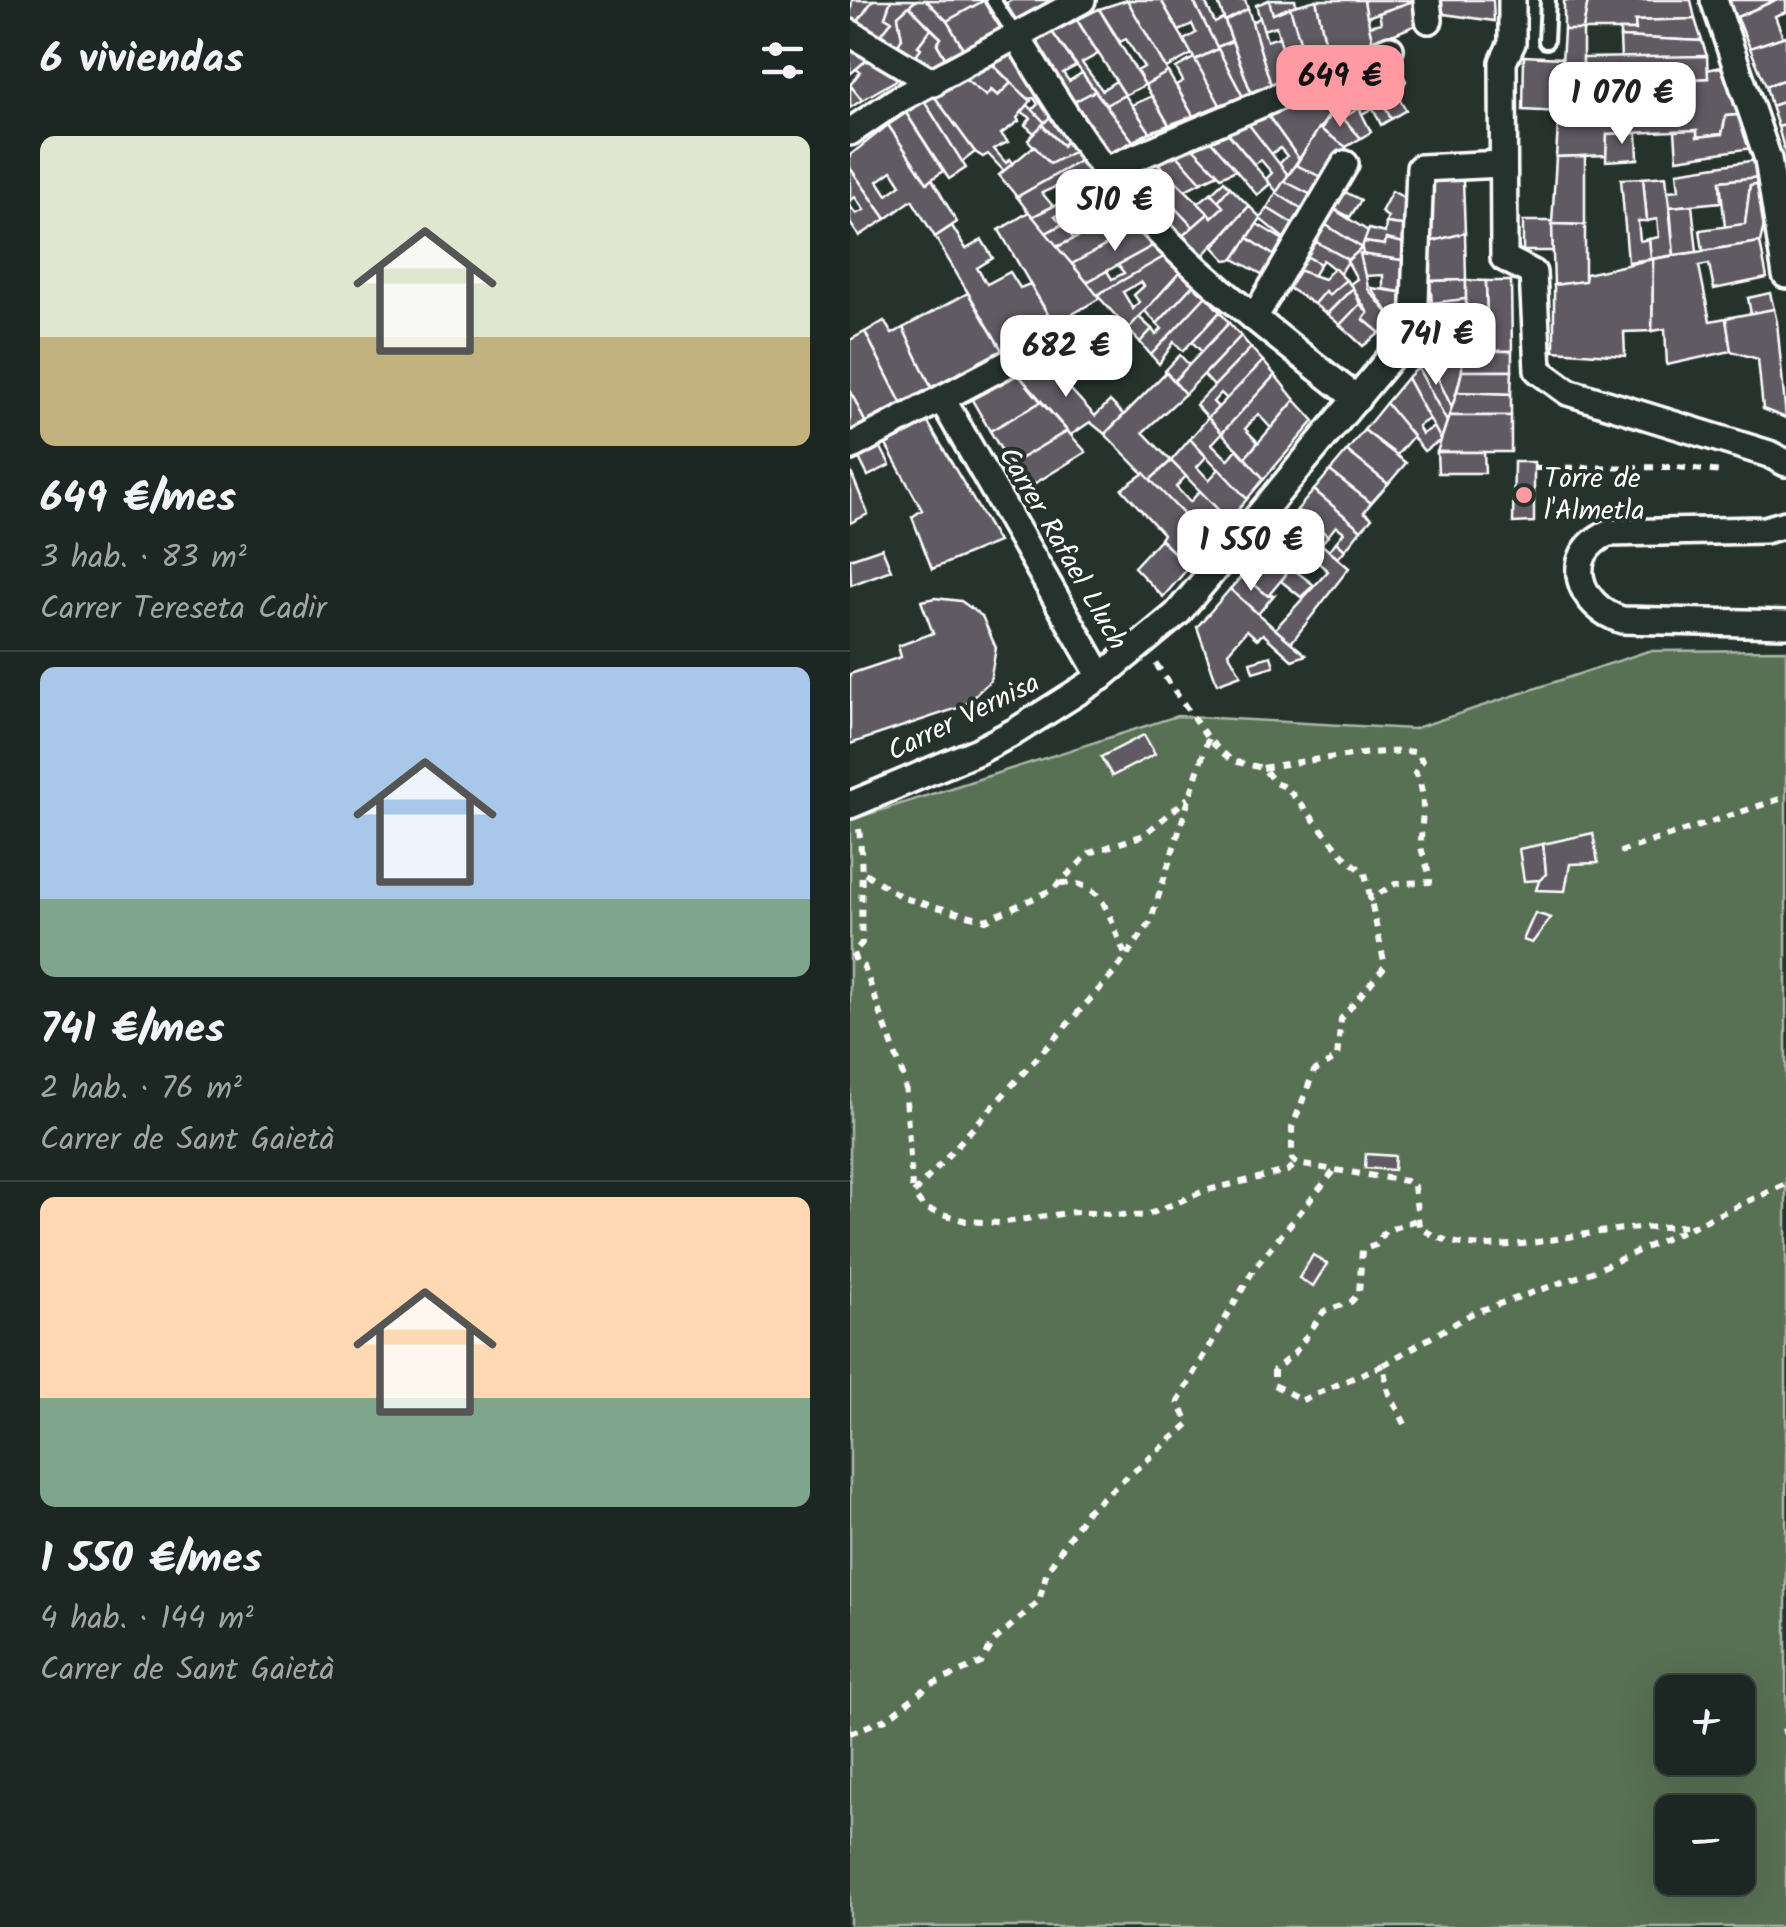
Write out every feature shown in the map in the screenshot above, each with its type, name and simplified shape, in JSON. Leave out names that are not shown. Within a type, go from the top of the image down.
[{"type":"street","points":[[850,132],[1082,0]]},
{"type":"street","points":[[1512,0],[1512,42],[1503,62],[1504,258],[1531,270],[1534,361],[1552,384],[1786,463]]},
{"type":"street","points":[[1714,0],[1768,159],[1786,275]]},
{"type":"street","points":[[850,33],[933,82]]},
{"type":"street","points":[[1017,36],[1106,170],[1192,265],[1358,399]]},
{"type":"street","points":[[1106,170],[1390,49]]},
{"type":"street","points":[[1254,318],[1345,164]]},
{"type":"street","name":"Carrer Vernisa","points":[[850,804],[978,752],[1100,678],[1143,646],[1176,614],[1358,399],[1417,323],[1420,168],[1503,164]]},
{"type":"street","points":[[850,447],[1028,353]]},
{"type":"street","name":"Carrer Rafael Lluch","points":[[942,399],[1100,678]]},
{"type":"street","points":[[1786,524],[1765,530],[1608,533],[1592,540],[1581,554],[1579,570],[1584,595],[1605,615],[1622,620],[1786,624]]},
{"type":"lane","points":[[993,0],[1017,36]]},
{"type":"lane","points":[[1546,41],[1548,0]]},
{"type":"path","points":[[1534,468],[1677,467],[1736,473]]},
{"type":"path","points":[[1143,646],[1208,739],[1241,766],[1264,768],[1298,760],[1339,760],[1407,748],[1418,752],[1422,761],[1415,772],[1422,784],[1421,847],[1430,869],[1430,882],[1397,883],[1368,900]]},
{"type":"path","points":[[912,1194],[914,1187],[958,1150],[1012,1080],[1127,958],[1162,896],[1208,739]]},
{"type":"path","points":[[1264,768],[1275,783],[1300,801],[1346,858],[1365,873],[1368,900],[1378,916],[1385,966],[1341,1020],[1337,1058],[1314,1071],[1290,1136],[1297,1164]]},
{"type":"path","points":[[1620,852],[1786,797]]},
{"type":"path","points":[[865,873],[903,898],[986,920],[1034,900],[1059,883],[1090,852],[1144,835],[1189,798]]},
{"type":"path","points":[[850,804],[860,830],[865,873],[858,897],[862,943],[854,953],[856,962],[864,966],[896,1043],[905,1080],[912,1194],[925,1208],[966,1221],[998,1223],[1074,1212],[1145,1216],[1204,1191],[1287,1171],[1297,1164],[1336,1168],[1414,1186],[1416,1220],[1427,1233],[1443,1238],[1519,1245],[1630,1228],[1692,1225]]},
{"type":"path","points":[[1059,883],[1080,882],[1093,888],[1127,958]]},
{"type":"path","points":[[850,1733],[886,1719],[930,1684],[981,1663],[995,1640],[1040,1601],[1046,1571],[1086,1512],[1189,1424],[1178,1402],[1255,1267],[1336,1168]]},
{"type":"path","points":[[1416,1220],[1385,1231],[1376,1245],[1362,1250],[1359,1293],[1351,1302],[1324,1311],[1294,1354],[1274,1370],[1274,1385],[1302,1400],[1383,1365],[1472,1314],[1592,1272],[1786,1184]]},
{"type":"path","points":[[1383,1365],[1388,1391],[1405,1424]]},
{"type":"green space","points":[[1786,650],[1786,1927],[850,1927],[850,820],[1177,716],[1413,729],[1648,651]]},
{"type":"building","points":[[852,0],[873,0],[857,23],[850,18]]},
{"type":"building","points":[[873,0],[891,0],[885,17],[892,21],[880,36],[857,23]]},
{"type":"building","points":[[891,0],[917,0],[898,16],[902,38],[897,46],[880,36],[892,21],[885,17]]},
{"type":"building","points":[[926,0],[947,21],[966,53],[948,63],[937,44],[941,38],[909,6]]},
{"type":"building","points":[[926,0],[985,0],[947,21]]},
{"type":"building","points":[[985,0],[1004,30],[966,53],[947,21]]},
{"type":"building","points":[[1012,0],[1048,2],[1017,23],[1005,4]]},
{"type":"building","points":[[1127,0],[1161,0],[1192,54],[1166,68]]},
{"type":"building","points":[[1127,0],[1168,72],[1145,85],[1137,71],[1144,67],[1126,39],[1120,42],[1099,9]]},
{"type":"building","points":[[1161,0],[1193,0],[1218,49],[1195,60],[1184,40],[1196,33],[1192,24],[1179,31]]},
{"type":"building","points":[[1193,0],[1213,0],[1206,4],[1215,23],[1224,18],[1232,41],[1217,47]]},
{"type":"building","points":[[1217,0],[1245,0],[1248,9],[1225,21]]},
{"type":"building","points":[[1269,0],[1273,14],[1290,7],[1308,68],[1290,77],[1276,26],[1263,30],[1256,5]]},
{"type":"building","points":[[1269,0],[1295,0],[1296,5],[1273,14]]},
{"type":"building","points":[[1316,0],[1364,0],[1373,43],[1329,60]]},
{"type":"building","points":[[1316,0],[1329,60],[1308,68],[1290,7]]},
{"type":"building","points":[[1364,0],[1413,0],[1413,1],[1367,17]]},
{"type":"building","points":[[1440,0],[1493,0],[1494,21],[1444,14]]},
{"type":"building","points":[[1564,0],[1588,1],[1583,30],[1564,30]]},
{"type":"building","points":[[1588,0],[1691,0],[1695,19],[1635,21],[1636,30],[1583,30]]},
{"type":"building","points":[[1729,0],[1776,0],[1735,18]]},
{"type":"building","points":[[1776,0],[1786,0],[1786,12],[1775,16],[1783,37],[1750,48],[1737,17]]},
{"type":"building","points":[[1413,1],[1416,25],[1373,43],[1369,26],[1381,23],[1379,13]]},
{"type":"building","points":[[909,6],[931,29],[918,46],[921,48],[916,57],[897,46],[902,38],[898,16]]},
{"type":"building","points":[[1099,9],[1145,85],[1125,95],[1077,20]]},
{"type":"building","points":[[1248,9],[1271,85],[1251,93],[1225,21]]},
{"type":"building","points":[[1260,18],[1267,41],[1279,37],[1290,77],[1271,85],[1252,22]]},
{"type":"building","points":[[1695,19],[1702,41],[1620,37],[1620,30],[1636,30],[1635,21]]},
{"type":"building","points":[[1077,20],[1098,54],[1082,63],[1102,90],[1116,81],[1125,95],[1106,105],[1052,32]]},
{"type":"building","points":[[931,29],[941,38],[937,44],[948,63],[935,68],[916,57],[921,48],[918,46]]},
{"type":"building","points":[[1564,30],[1583,30],[1583,84],[1708,78],[1707,70],[1721,67],[1739,115],[1726,116],[1722,134],[1697,137],[1697,130],[1607,134],[1607,155],[1556,157]]},
{"type":"building","points":[[1052,32],[1076,66],[1063,73],[1069,81],[1082,73],[1095,91],[1070,104],[1028,44]]},
{"type":"building","points":[[1786,36],[1786,79],[1766,86],[1750,48]]},
{"type":"building","points":[[1620,37],[1702,41],[1707,56],[1621,60]]},
{"type":"building","points":[[1232,41],[1251,93],[1243,97],[1217,47]]},
{"type":"building","points":[[850,48],[868,59],[850,74]]},
{"type":"building","points":[[1017,49],[1056,111],[1045,123],[1032,110],[1038,104],[1034,98],[1028,99],[991,63]]},
{"type":"building","points":[[1218,49],[1243,97],[1220,105],[1195,60]]},
{"type":"building","points":[[1524,56],[1562,58],[1559,112],[1523,110]]},
{"type":"building","points":[[1707,56],[1708,78],[1583,84],[1583,58]]},
{"type":"building","points":[[1194,58],[1220,105],[1193,116],[1176,85],[1183,81],[1176,68]]},
{"type":"building","points":[[868,59],[900,78],[862,100],[850,85],[860,72],[856,69]]},
{"type":"building","points":[[1395,59],[1406,81],[1398,96],[1406,110],[1391,119],[1367,72]]},
{"type":"building","points":[[991,63],[1011,83],[998,96],[991,90],[986,96],[963,78]]},
{"type":"building","points":[[1168,72],[1193,116],[1169,125],[1145,85]]},
{"type":"building","points":[[1367,72],[1391,119],[1381,125],[1373,108],[1362,114],[1344,82]]},
{"type":"building","points":[[963,78],[986,96],[991,90],[998,96],[1011,83],[1031,101],[1017,118],[1019,121],[1001,134],[1008,142],[994,149],[1006,163],[1010,159],[1013,163],[1004,171],[988,154],[983,157],[975,152],[934,96]]},
{"type":"building","points":[[1786,79],[1786,101],[1771,106],[1766,86]]},
{"type":"building","points":[[1344,82],[1355,101],[1337,111],[1321,92]]},
{"type":"building","points":[[850,85],[862,100],[850,108]]},
{"type":"building","points":[[1095,91],[1133,141],[1103,157],[1070,104]]},
{"type":"building","points":[[1321,92],[1334,108],[1299,159],[1266,113]]},
{"type":"building","points":[[1125,95],[1150,132],[1133,141],[1106,105]]},
{"type":"building","points":[[934,96],[975,152],[962,162],[924,101]]},
{"type":"building","points":[[1152,96],[1169,125],[1150,132],[1132,105]]},
{"type":"building","points":[[924,101],[966,168],[949,179],[906,113]]},
{"type":"building","points":[[1786,101],[1786,125],[1778,127],[1771,106]]},
{"type":"building","points":[[1028,105],[1045,123],[1034,133],[1025,125],[1031,118],[1022,112]]},
{"type":"building","points":[[1334,108],[1361,138],[1346,147],[1321,130]]},
{"type":"building","points":[[1359,108],[1371,132],[1361,138],[1343,118]]},
{"type":"building","points":[[1056,111],[1071,133],[1063,146],[1042,125]]},
{"type":"building","points":[[906,113],[943,171],[927,183],[888,125]]},
{"type":"building","points":[[1266,113],[1299,159],[1288,175],[1279,164],[1287,156],[1280,148],[1271,154],[1246,121]]},
{"type":"building","points":[[1739,115],[1752,148],[1677,159],[1675,131],[1697,130],[1697,137],[1722,134],[1726,116]]},
{"type":"building","points":[[1246,121],[1288,175],[1277,192],[1266,179],[1272,173],[1261,160],[1254,164],[1226,131]]},
{"type":"building","points":[[888,125],[927,183],[932,179],[957,222],[935,237],[912,200],[886,219],[850,168],[850,155]],"holes":[[[892,171],[901,185],[887,195],[878,181]]]},
{"type":"building","points":[[1042,125],[1063,146],[1071,133],[1081,148],[1050,164],[1028,140]]},
{"type":"building","points":[[1786,125],[1786,156],[1778,127]]},
{"type":"building","points":[[1319,128],[1346,147],[1329,181],[1296,165]]},
{"type":"building","points":[[1226,131],[1270,184],[1257,195],[1209,139]]},
{"type":"building","points":[[1637,133],[1638,159],[1606,161],[1607,134]]},
{"type":"building","points":[[1209,139],[1236,170],[1221,177],[1191,146]]},
{"type":"building","points":[[1034,146],[1050,164],[1081,148],[1087,157],[1017,197],[999,175]]},
{"type":"building","points":[[1191,146],[1218,174],[1201,182],[1175,153]]},
{"type":"building","points":[[1175,153],[1201,182],[1185,190],[1156,162]]},
{"type":"building","points":[[1585,156],[1585,225],[1552,224],[1556,157]]},
{"type":"building","points":[[1087,157],[1103,182],[1068,199],[1057,186],[1042,193],[1053,206],[1032,217],[1017,197]]},
{"type":"building","points":[[1757,160],[1761,177],[1720,181],[1721,202],[1670,207],[1668,191],[1679,190],[1677,172]]},
{"type":"building","points":[[1156,162],[1209,213],[1193,227],[1138,169]]},
{"type":"building","points":[[1296,165],[1329,181],[1319,199],[1284,181]]},
{"type":"building","points":[[850,168],[886,219],[859,236],[850,223],[850,206],[856,214],[864,210],[855,197],[850,201]]},
{"type":"building","points":[[1138,169],[1193,227],[1179,239],[1118,179]]},
{"type":"building","points":[[1666,176],[1674,255],[1651,259],[1649,239],[1659,237],[1657,219],[1647,221],[1643,178]]},
{"type":"building","points":[[1761,177],[1762,183],[1750,185],[1745,224],[1725,227],[1720,181]]},
{"type":"building","points":[[1643,178],[1647,221],[1638,221],[1640,241],[1649,239],[1651,259],[1628,262],[1621,179]]},
{"type":"building","points":[[1463,180],[1465,233],[1429,242],[1427,182]]},
{"type":"building","points":[[1224,181],[1230,187],[1218,201],[1211,193]]},
{"type":"building","points":[[1284,181],[1319,199],[1310,214],[1276,193]]},
{"type":"building","points":[[1103,182],[1117,198],[1083,217],[1076,209],[1055,216],[1062,224],[1046,233],[1032,217]]},
{"type":"building","points":[[1762,183],[1768,208],[1760,242],[1703,251],[1700,230],[1745,224],[1750,185]]},
{"type":"building","points":[[1230,187],[1249,206],[1200,259],[1179,239],[1209,213],[1212,217],[1223,207],[1218,201]]},
{"type":"building","points":[[1337,188],[1361,200],[1350,217],[1327,205]]},
{"type":"building","points":[[1392,191],[1410,201],[1409,226],[1386,223],[1388,217],[1381,212]]},
{"type":"building","points":[[1211,193],[1223,207],[1212,217],[1198,203]]},
{"type":"building","points":[[1276,193],[1310,214],[1301,229],[1267,208]]},
{"type":"building","points":[[1117,198],[1131,212],[1081,235],[1077,227],[1068,231],[1074,239],[1057,247],[1046,233]]},
{"type":"building","points":[[1327,205],[1368,231],[1362,248],[1318,220]]},
{"type":"building","points":[[1692,205],[1697,252],[1674,255],[1670,207]]},
{"type":"building","points":[[1249,206],[1261,218],[1234,259],[1226,260],[1214,247]]},
{"type":"building","points":[[1267,208],[1301,229],[1292,245],[1260,219]]},
{"type":"building","points":[[1029,212],[1100,298],[1054,325],[999,230]]},
{"type":"building","points":[[1131,212],[1143,225],[1072,264],[1057,247]]},
{"type":"building","points":[[1318,220],[1362,248],[1349,260],[1307,237]]},
{"type":"building","points":[[1523,221],[1552,221],[1553,251],[1523,251]]},
{"type":"building","points":[[1386,223],[1409,226],[1408,244],[1386,239],[1385,245],[1364,242],[1369,229],[1385,233]]},
{"type":"building","points":[[1257,224],[1292,245],[1282,261],[1248,238]]},
{"type":"building","points":[[1552,224],[1585,225],[1585,281],[1554,285]]},
{"type":"building","points":[[1143,225],[1158,243],[1087,282],[1072,264]]},
{"type":"building","points":[[952,226],[966,249],[982,240],[993,258],[977,268],[987,284],[1010,272],[1020,288],[1030,284],[1054,325],[1003,352],[935,237]]},
{"type":"building","points":[[1465,233],[1466,280],[1430,281],[1429,242]]},
{"type":"building","points":[[1307,237],[1349,260],[1340,274],[1323,260],[1320,264],[1299,252]]},
{"type":"building","points":[[1248,238],[1282,261],[1271,279],[1234,259]]},
{"type":"building","points":[[1386,239],[1408,244],[1408,261],[1360,254],[1364,242],[1385,245]]},
{"type":"building","points":[[1760,242],[1767,278],[1714,289],[1709,264],[1699,266],[1710,321],[1726,318],[1731,351],[1667,365],[1665,329],[1652,331],[1653,259]]},
{"type":"building","points":[[1158,243],[1169,254],[1097,295],[1087,282],[1107,271],[1112,279],[1124,273],[1118,265]]},
{"type":"building","points":[[1362,248],[1368,289],[1395,322],[1380,333],[1363,319],[1368,313],[1350,284],[1357,279],[1347,261]]},
{"type":"building","points":[[1299,252],[1320,264],[1312,278],[1295,269]]},
{"type":"building","points":[[1169,254],[1183,269],[1128,329],[1097,295]],"holes":[[[1141,282],[1144,286],[1134,295],[1139,302],[1133,309],[1123,292]]]},
{"type":"building","points":[[1360,254],[1408,261],[1406,293],[1383,289],[1383,275],[1365,276]]},
{"type":"building","points":[[1653,259],[1652,331],[1624,332],[1625,356],[1554,351],[1554,285],[1585,281],[1586,274]]},
{"type":"building","points":[[1334,268],[1346,280],[1329,295],[1325,291],[1314,304],[1287,287],[1295,269],[1324,279]]},
{"type":"building","points":[[1183,269],[1195,283],[1157,324],[1145,311]]},
{"type":"building","points":[[1346,280],[1353,288],[1327,314],[1314,304],[1325,291],[1329,295]]},
{"type":"building","points":[[1466,280],[1466,299],[1432,303],[1430,281]]},
{"type":"building","points":[[1466,280],[1486,281],[1488,351],[1466,351]]},
{"type":"building","points":[[1486,281],[1511,281],[1512,351],[1488,351]]},
{"type":"building","points":[[1195,283],[1206,296],[1151,355],[1140,342],[1152,329],[1156,335],[1162,329],[1157,324]]},
{"type":"building","points":[[1353,288],[1360,304],[1340,325],[1327,314]]},
{"type":"building","points":[[1371,288],[1406,293],[1406,313],[1395,322]]},
{"type":"building","points":[[968,293],[1003,352],[932,389],[903,328]]},
{"type":"building","points":[[1770,293],[1774,309],[1751,314],[1748,298]]},
{"type":"building","points":[[1206,296],[1220,312],[1183,351],[1174,342],[1159,364],[1151,355]]},
{"type":"building","points":[[1466,299],[1466,321],[1433,320],[1432,303]]},
{"type":"building","points":[[1360,304],[1368,313],[1363,319],[1380,333],[1363,346],[1340,325]]},
{"type":"building","points":[[1774,309],[1786,418],[1763,409],[1758,359],[1731,351],[1726,318]]},
{"type":"building","points":[[1220,312],[1229,323],[1202,352],[1192,342]]},
{"type":"building","points":[[1139,317],[1152,329],[1140,342],[1128,329]]},
{"type":"building","points":[[1433,320],[1466,321],[1466,351],[1435,351]]},
{"type":"building","points":[[884,321],[892,334],[903,328],[932,389],[902,405],[865,332]]},
{"type":"building","points":[[1229,323],[1241,336],[1185,394],[1174,381]]},
{"type":"building","points":[[865,332],[902,405],[866,424],[850,390],[850,340]]},
{"type":"building","points":[[1241,336],[1251,348],[1214,386],[1204,375]]},
{"type":"building","points":[[1251,348],[1263,361],[1227,399],[1221,393],[1213,402],[1218,407],[1208,418],[1196,405]]},
{"type":"building","points":[[1435,351],[1462,351],[1462,371],[1452,408],[1428,358]]},
{"type":"building","points":[[1462,351],[1512,351],[1512,371],[1462,371]]},
{"type":"building","points":[[1180,355],[1189,365],[1174,381],[1165,371]]},
{"type":"building","points":[[1042,358],[1095,416],[1110,401],[1124,415],[1105,434],[1090,422],[1071,435],[1017,373]]},
{"type":"building","points":[[1428,358],[1452,408],[1447,422],[1418,368]]},
{"type":"building","points":[[1263,361],[1275,375],[1222,433],[1208,418]]},
{"type":"building","points":[[1418,368],[1447,422],[1441,440],[1407,378]]},
{"type":"building","points":[[1462,371],[1512,371],[1511,394],[1457,392]]},
{"type":"building","points":[[1166,372],[1185,394],[1143,432],[1171,461],[1150,480],[1105,434]]},
{"type":"building","points":[[1017,373],[1041,402],[990,431],[971,398]]},
{"type":"building","points":[[1275,375],[1295,400],[1271,428],[1258,414],[1245,429],[1258,442],[1245,458],[1222,433]]},
{"type":"building","points":[[1407,378],[1429,419],[1418,426],[1422,434],[1434,427],[1441,440],[1424,451],[1386,403]]},
{"type":"building","points":[[850,390],[866,424],[850,433]]},
{"type":"building","points":[[1457,392],[1511,394],[1511,416],[1449,416]]},
{"type":"building","points":[[1295,400],[1314,421],[1264,479],[1245,458]]},
{"type":"building","points":[[1041,402],[1067,431],[1010,465],[990,431]]},
{"type":"building","points":[[1386,403],[1413,436],[1397,455],[1364,430]]},
{"type":"building","points":[[1449,416],[1511,416],[1511,452],[1437,452]]},
{"type":"building","points":[[1208,418],[1222,433],[1212,444],[1228,460],[1237,449],[1264,479],[1247,499],[1190,439]]},
{"type":"building","points":[[927,421],[998,542],[932,569],[912,517],[922,510],[885,443]]},
{"type":"building","points":[[1364,430],[1406,463],[1388,484],[1347,451]]},
{"type":"building","points":[[1067,431],[1086,452],[1024,490],[1010,465]]},
{"type":"building","points":[[1190,439],[1206,457],[1197,467],[1209,480],[1219,469],[1247,499],[1229,521],[1171,461]]},
{"type":"building","points":[[880,446],[890,465],[868,476],[858,456]]},
{"type":"building","points":[[1347,451],[1388,484],[1371,503],[1330,471]]},
{"type":"building","points":[[1437,452],[1484,452],[1485,473],[1438,473]]},
{"type":"building","points":[[1171,461],[1186,476],[1176,487],[1190,502],[1200,491],[1229,521],[1210,542],[1150,480]]},
{"type":"building","name":"Torre de l'Almetla","points":[[1514,462],[1534,462],[1534,522],[1513,523]]},
{"type":"building","points":[[850,470],[868,514],[850,523]]},
{"type":"building","points":[[1330,471],[1371,503],[1364,512],[1372,518],[1361,530],[1314,490]]},
{"type":"building","points":[[1144,473],[1210,542],[1189,567],[1160,539],[1163,534],[1122,489]]},
{"type":"building","points":[[1314,490],[1361,530],[1345,550],[1336,542],[1344,532],[1336,526],[1328,536],[1297,510]]},
{"type":"building","points":[[1297,510],[1328,536],[1321,544],[1291,518]]},
{"type":"building","points":[[1291,518],[1349,568],[1291,643],[1275,629],[1328,571],[1280,530]]},
{"type":"building","points":[[1280,530],[1311,556],[1297,572],[1314,585],[1301,597],[1281,581],[1288,572],[1263,550]]},
{"type":"building","points":[[1160,539],[1189,567],[1163,597],[1134,567]]},
{"type":"building","points":[[1336,542],[1345,550],[1338,558],[1329,551]]},
{"type":"building","points":[[882,548],[891,570],[851,585],[850,559]]},
{"type":"building","points":[[1263,550],[1288,572],[1268,596],[1243,575]]},
{"type":"building","points":[[1243,575],[1268,596],[1274,595],[1258,614],[1230,589]]},
{"type":"building","points":[[1230,589],[1306,655],[1292,660],[1263,634],[1257,639],[1247,630],[1228,652],[1241,675],[1217,684],[1197,627]]},
{"type":"building","points":[[921,601],[961,601],[982,616],[996,648],[990,681],[964,706],[850,744],[850,674],[901,657],[898,646],[933,633]]},
{"type":"building","points":[[1271,656],[1274,666],[1253,672],[1250,662]]},
{"type":"building","points":[[1144,735],[1155,754],[1112,776],[1101,757]]},
{"type":"building","points":[[1593,833],[1598,863],[1570,864],[1565,891],[1536,890],[1541,875],[1546,874],[1543,844]]},
{"type":"building","points":[[1543,844],[1546,874],[1540,880],[1524,881],[1519,849]]},
{"type":"building","points":[[1535,913],[1551,918],[1532,943],[1523,940]]},
{"type":"building","points":[[1366,1154],[1395,1156],[1394,1170],[1365,1168]]},
{"type":"building","points":[[1313,1255],[1327,1264],[1313,1286],[1299,1278]]},
{"type":"place","name":"Torre de l'Almetla","points":[[1524,495]]}]
